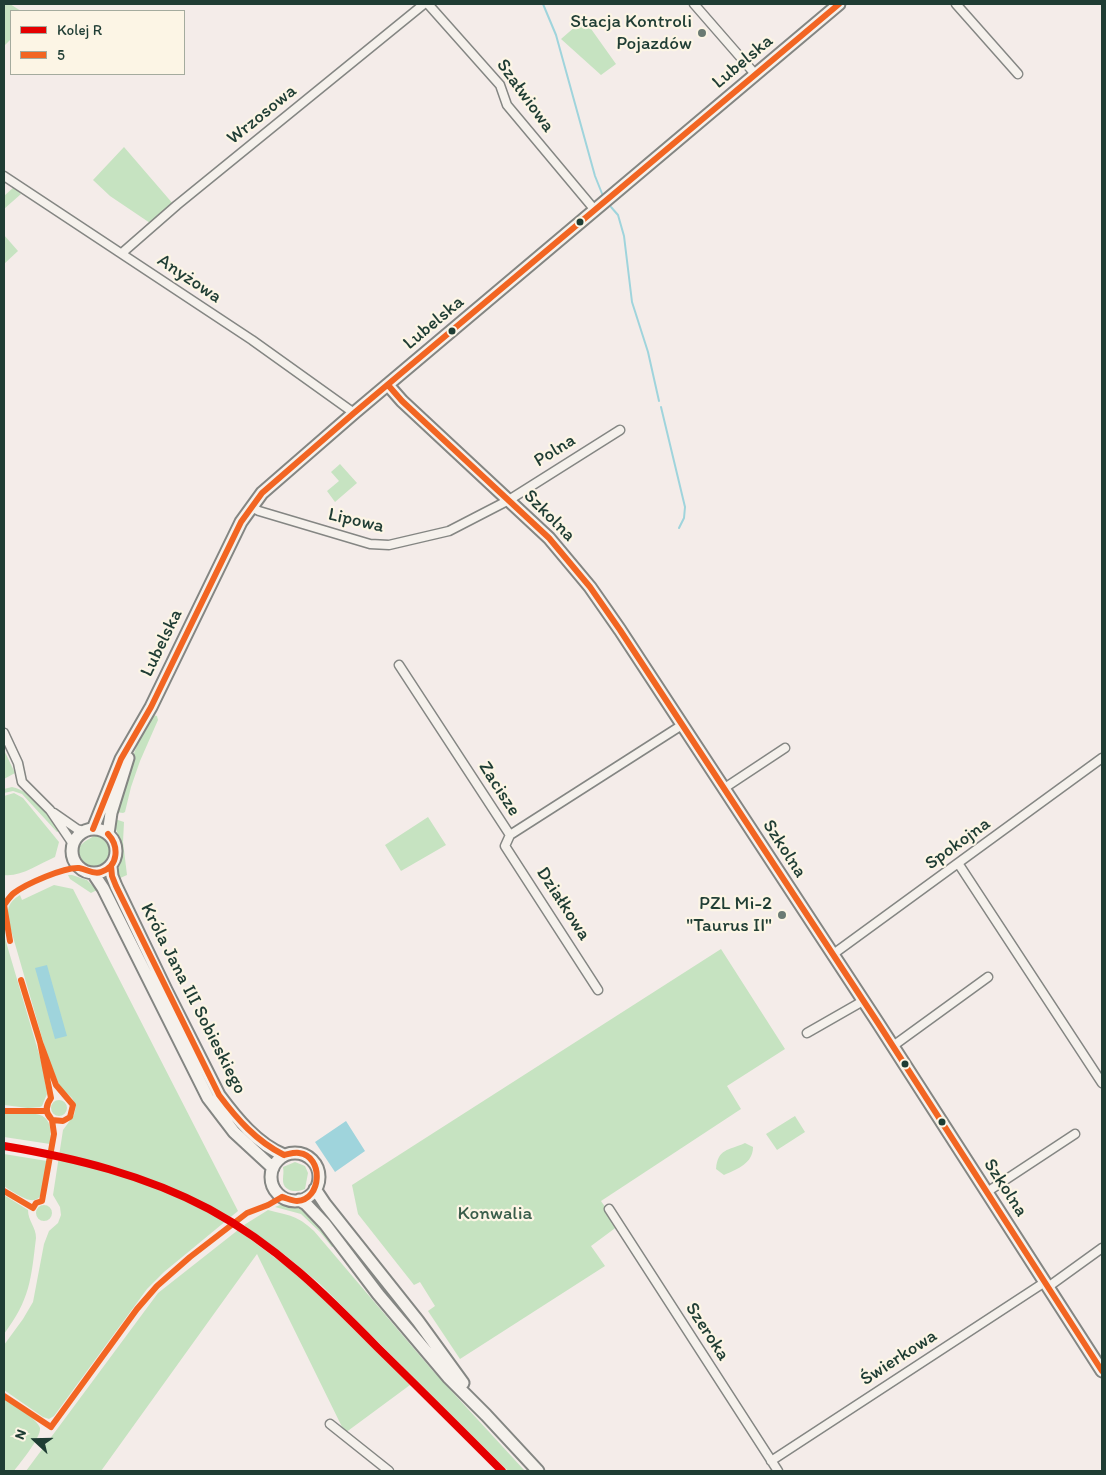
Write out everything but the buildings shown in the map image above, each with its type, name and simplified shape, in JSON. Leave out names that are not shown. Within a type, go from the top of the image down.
[{"type":"main road","name":"Lubelska","points":[[88,830],[117,767],[135,737],[223,558],[251,507],[262,493],[354,412],[839,4]]},
{"type":"main road","name":"Szkolna","points":[[388,385],[407,406],[556,546],[590,587],[863,1001],[1102,1371]]},
{"type":"main road","name":"Lubelska","points":[[108,834],[111,813],[135,737]]},
{"type":"main road","points":[[88,830],[101,830],[108,834],[114,840],[117,849],[116,858],[111,866],[101,873],[93,874],[83,870],[76,863],[72,853],[73,844],[78,837],[88,830]]},
{"type":"main road","name":"Króla Jana III Sobieskiego","points":[[111,866],[116,886],[215,1088],[229,1108],[252,1133],[284,1156]]},
{"type":"main road","name":"Króla Jana III Sobieskiego","points":[[93,874],[103,888],[208,1098],[234,1132],[273,1168]]},
{"type":"main road","points":[[299,1200],[307,1197],[315,1189],[318,1182],[318,1172],[312,1160],[307,1156],[297,1153],[284,1156],[277,1161],[273,1168],[272,1182],[276,1192],[287,1199],[299,1200],[306,1204],[448,1377],[538,1471]]},
{"type":"main road","points":[[315,1189],[418,1321],[486,1415]]},
{"type":"street","name":"Wrzosowa","points":[[122,253],[191,193],[424,4]]},
{"type":"street","name":"Szałwiowa","points":[[428,4],[500,85],[507,105],[594,209]]},
{"type":"street","points":[[694,4],[755,74]]},
{"type":"street","points":[[956,4],[1018,74]]},
{"type":"street","name":"Anyżowa","points":[[4,176],[252,340],[354,412]]},
{"type":"street","name":"Polna","points":[[509,500],[620,430]]},
{"type":"street","name":"Lipowa","points":[[251,507],[260,512],[364,543],[383,546],[449,531],[509,500]]},
{"type":"street","name":"Zacisze","points":[[399,665],[510,835],[682,726]]},
{"type":"street","points":[[4,733],[18,763],[22,782],[50,810],[77,829],[88,830]]},
{"type":"street","points":[[723,788],[785,748]]},
{"type":"street","name":"Spokojna","points":[[832,954],[1102,758]]},
{"type":"street","points":[[50,810],[73,844]]},
{"type":"street","name":"Działkowa","points":[[510,835],[505,846],[598,990]]},
{"type":"street","points":[[958,863],[1102,1083]]},
{"type":"street","points":[[892,1046],[988,977]]},
{"type":"street","points":[[807,1033],[863,1001]]},
{"type":"street","points":[[987,1192],[1074,1134]]},
{"type":"street","name":"Szeroka","points":[[609,1209],[778,1471]]},
{"type":"street","name":"Świerkowa","points":[[771,1461],[1102,1248]]},
{"type":"street","points":[[330,1424],[389,1471]]},
{"type":"green space","points":[[4,4],[10,4],[19,10],[10,10],[10,40],[4,46]]},
{"type":"green space","points":[[584,19],[616,64],[601,75],[561,39]]},
{"type":"green space","points":[[124,147],[174,205],[150,223],[110,196],[93,180]]},
{"type":"green space","points":[[14,187],[21,194],[4,209],[4,196]]},
{"type":"green space","points":[[4,235],[18,251],[4,264]]},
{"type":"green space","points":[[340,464],[357,483],[335,502],[327,491],[339,481],[331,472]]},
{"type":"green space","points":[[153,715],[157,716],[158,720],[140,761],[125,812],[116,812],[136,747],[147,723]]},
{"type":"green space","points":[[4,750],[15,773],[4,779]]},
{"type":"green space","points":[[12,787],[20,789],[33,798],[59,831],[57,832],[22,794],[13,791],[4,793],[4,789]]},
{"type":"green space","points":[[14,793],[23,798],[59,842],[55,857],[23,872],[4,875],[4,796]]},
{"type":"green space","points":[[428,817],[446,845],[401,871],[385,845]]},
{"type":"green space","points":[[115,819],[124,822],[123,842],[127,875],[118,879],[122,851]]},
{"type":"green space","points":[[97,833],[106,839],[111,847],[111,855],[102,867],[95,870],[88,869],[81,863],[78,850],[83,843]]},
{"type":"green space","points":[[68,875],[87,880],[97,890],[91,893],[70,879]]},
{"type":"green space","points":[[54,885],[73,889],[238,1211],[164,1272],[147,1289],[54,1416],[49,1419],[43,1417],[4,1390],[4,1345],[33,1302],[44,1244],[49,1231],[58,1223],[61,1215],[60,1207],[53,1195],[63,1130],[74,1115],[76,1106],[72,1098],[60,1087],[47,1055],[8,914],[10,904],[20,895],[22,900]]},
{"type":"green space","points":[[4,935],[42,1064],[47,1094],[40,1107],[28,1108],[4,1105]]},
{"type":"green space","name":"Konwalia","points":[[721,949],[785,1049],[727,1086],[741,1109],[601,1201],[618,1226],[591,1246],[605,1266],[460,1359],[428,1311],[435,1306],[420,1282],[414,1285],[358,1214],[352,1185]]},
{"type":"green space","points":[[56,1100],[62,1100],[67,1105],[65,1114],[56,1116],[51,1111],[51,1105]]},
{"type":"green space","points":[[4,1114],[32,1114],[45,1118],[49,1123],[51,1132],[50,1144],[4,1137]]},
{"type":"green space","points":[[795,1116],[805,1132],[777,1150],[766,1134]]},
{"type":"green space","points":[[745,1143],[753,1147],[748,1161],[744,1165],[724,1175],[716,1169],[719,1157],[725,1151]]},
{"type":"green space","points":[[4,1154],[47,1161],[44,1185],[38,1198],[33,1200],[26,1199],[4,1186]]},
{"type":"green space","points":[[295,1162],[305,1166],[308,1173],[305,1189],[298,1191],[287,1189],[283,1183],[283,1167]]},
{"type":"green space","points":[[4,1195],[28,1210],[36,1238],[28,1289],[13,1322],[4,1334]]},
{"type":"green space","points":[[313,1197],[451,1372],[400,1314],[366,1268],[309,1199]]},
{"type":"green space","points":[[41,1205],[47,1205],[52,1210],[50,1219],[41,1221],[36,1216],[36,1210]]},
{"type":"green space","points":[[280,1205],[298,1208],[306,1212],[324,1231],[334,1246],[332,1247],[320,1232],[301,1214],[275,1207]]},
{"type":"green space","points":[[268,1210],[298,1219],[314,1231],[433,1371],[525,1471],[508,1471],[320,1284],[244,1225]]},
{"type":"green space","points":[[238,1230],[286,1266],[318,1294],[410,1385],[345,1433],[257,1254],[101,1471],[26,1471],[158,1293]]},
{"type":"green space","points":[[4,1399],[35,1420],[40,1428],[34,1444],[14,1471],[4,1471]]},
{"type":"water","points":[[47,965],[67,1036],[55,1039],[35,968]]},
{"type":"water","points":[[346,1121],[365,1151],[335,1172],[315,1142]]},
{"type":"waterway","points":[[543,4],[556,35],[595,176],[603,196]]},
{"type":"waterway","points":[[611,207],[618,215],[624,236],[632,302],[648,352],[659,401]]},
{"type":"waterway","points":[[661,407],[685,507],[684,518],[679,528]]},
{"type":"rail line","name":"R","points":[[4,1146],[83,1162],[160,1186],[209,1209],[256,1238],[319,1290],[502,1471]]},
{"type":"transit line","name":"5","points":[[93,829],[121,759],[151,707],[241,522],[262,493],[354,413],[839,4]]},
{"type":"transit line","name":"5","points":[[388,385],[402,401],[549,538],[590,587],[878,1023],[1102,1371]]},
{"type":"transit line","name":"5","points":[[10,941],[4,905],[11,896],[36,881],[64,870],[79,868],[98,873],[107,869],[114,861],[115,855],[114,844],[108,834]]},
{"type":"transit line","name":"5","points":[[111,866],[116,886],[219,1095],[248,1129],[284,1155]]},
{"type":"transit line","name":"5","points":[[21,980],[40,1042]]},
{"type":"transit line","name":"5","points":[[21,980],[40,1042]]},
{"type":"transit line","name":"5","points":[[40,1042],[56,1085],[73,1105],[70,1117],[63,1121],[52,1120],[47,1112],[51,1098],[40,1042]]},
{"type":"transit line","name":"5","points":[[4,1111],[46,1111]]},
{"type":"transit line","name":"5","points":[[4,1191],[33,1208],[36,1203],[42,1201],[54,1134],[52,1120],[46,1111]]},
{"type":"transit line","name":"5","points":[[282,1197],[297,1201],[305,1199],[311,1194],[317,1178],[313,1162],[307,1156],[297,1153],[284,1155]]},
{"type":"transit line","name":"5","points":[[51,1427],[137,1309],[157,1286],[190,1257],[247,1213],[282,1197]]},
{"type":"transit line","name":"5","points":[[4,1396],[51,1427]]},
{"type":"place","name":"Stacja Kontroli Pojazdów","points":[[702,33]]},
{"type":"place","name":"PZL Mi-2 \"Taurus II\"","points":[[782,915]]}]
